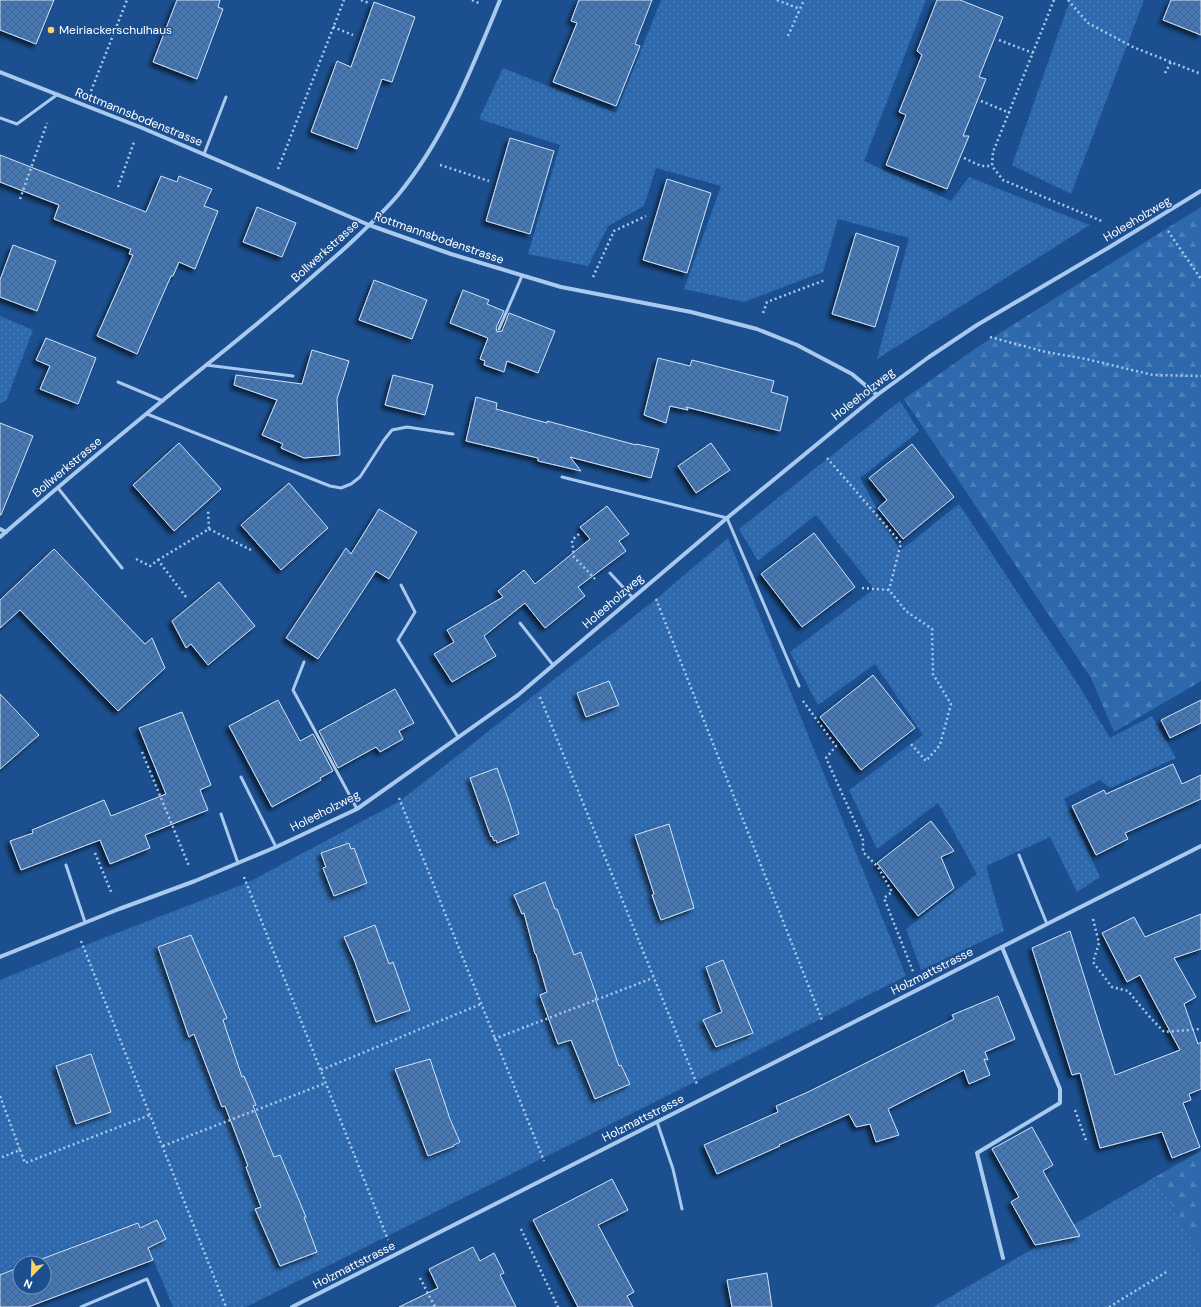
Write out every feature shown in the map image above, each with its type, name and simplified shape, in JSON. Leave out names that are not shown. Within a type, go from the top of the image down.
[{"type":"street","name":"Bollwerkstrasse","points":[[0,537],[206,365],[277,308],[370,225],[398,196],[424,160],[452,110],[470,75],[500,0]]},
{"type":"street","name":"Rottmannsbodenstrasse","points":[[0,72],[140,127],[370,225],[451,254],[561,287],[691,312],[757,329],[797,345],[852,374],[877,395]]},
{"type":"street","name":"Holeeholzweg","points":[[0,957],[85,922],[195,881],[276,848],[357,809],[518,695],[632,597],[877,395],[977,325],[1201,191]]},
{"type":"street","points":[[0,529],[6,532]]},
{"type":"street","name":"Holzmattstrasse","points":[[292,1307],[1201,846]]},
{"type":"street","points":[[1002,947],[1060,1089],[1060,1103],[978,1153],[1003,1258]]},
{"type":"lane","points":[[0,118],[17,124],[58,94]]},
{"type":"lane","points":[[204,154],[226,97]]},
{"type":"lane","points":[[499,330],[522,276]]},
{"type":"lane","points":[[206,365],[293,376]]},
{"type":"lane","points":[[118,382],[163,401]]},
{"type":"lane","points":[[147,414],[330,486],[341,488],[351,484],[360,477],[392,430],[407,427],[453,434]]},
{"type":"lane","points":[[562,477],[727,518],[798,686]]},
{"type":"lane","points":[[58,488],[122,568]]},
{"type":"lane","points":[[610,572],[632,597]]},
{"type":"lane","points":[[401,584],[415,612],[398,640],[458,737]]},
{"type":"lane","points":[[520,623],[553,665]]},
{"type":"lane","points":[[304,662],[292,690],[357,809]]},
{"type":"lane","points":[[241,777],[276,848]]},
{"type":"lane","points":[[221,814],[238,863]]},
{"type":"lane","points":[[1019,855],[1047,924]]},
{"type":"lane","points":[[66,864],[85,922]]},
{"type":"lane","points":[[657,1122],[673,1169],[682,1209]]},
{"type":"lane","points":[[81,1307],[147,1279],[159,1307]]},
{"type":"path","points":[[86,105],[127,0]]},
{"type":"path","points":[[272,183],[344,0]]},
{"type":"path","points":[[361,0],[369,3]]},
{"type":"path","points":[[777,0],[800,9]]},
{"type":"path","points":[[788,36],[804,0]]},
{"type":"path","points":[[1054,0],[1010,113],[993,152],[992,166],[1003,180],[1104,222]]},
{"type":"path","points":[[1068,0],[1088,23],[1133,47],[1201,74]]},
{"type":"path","points":[[333,27],[353,35]]},
{"type":"path","points":[[998,40],[1033,53]]},
{"type":"path","points":[[1165,73],[1171,62]]},
{"type":"path","points":[[20,199],[58,94]]},
{"type":"path","points":[[981,101],[1010,113]]},
{"type":"path","points":[[118,187],[140,127]]},
{"type":"path","points":[[964,158],[981,166],[992,166]]},
{"type":"path","points":[[424,160],[489,181]]},
{"type":"path","points":[[586,292],[614,231],[646,216]]},
{"type":"path","points":[[1159,217],[1201,279]]},
{"type":"path","points":[[767,302],[825,280]]},
{"type":"path","points":[[977,325],[988,336],[1046,352],[1153,375],[1201,376]]},
{"type":"path","points":[[816,444],[901,543],[889,590]]},
{"type":"path","points":[[208,510],[209,529]]},
{"type":"path","points":[[209,529],[251,550]]},
{"type":"path","points":[[134,558],[150,566],[209,529]]},
{"type":"path","points":[[579,534],[572,540],[574,557],[595,580]]},
{"type":"path","points":[[158,560],[186,597]]},
{"type":"path","points":[[649,583],[828,1036]]},
{"type":"path","points":[[862,588],[889,590],[906,611],[932,629],[933,674],[951,704],[940,745],[926,762],[910,744]]},
{"type":"path","points":[[533,682],[702,1099]]},
{"type":"path","points":[[798,686],[800,698],[836,746],[826,758],[863,840],[863,852],[878,867],[892,892],[884,898],[920,988]]},
{"type":"path","points":[[142,752],[195,881]]},
{"type":"path","points":[[392,784],[549,1177]]},
{"type":"path","points":[[95,854],[118,909]]},
{"type":"path","points":[[238,863],[387,1236],[393,1256]]},
{"type":"path","points":[[1088,903],[1099,943],[1093,962],[1112,988],[1128,991],[1164,1032],[1201,1029]]},
{"type":"path","points":[[75,926],[226,1307]]},
{"type":"path","points":[[494,1039],[653,978]]},
{"type":"path","points":[[321,1070],[480,1004]]},
{"type":"path","points":[[163,1146],[326,1083]]},
{"type":"path","points":[[0,1096],[25,1163],[150,1115]]},
{"type":"path","points":[[0,1158],[20,1150]]},
{"type":"path","points":[[521,1229],[558,1307]]},
{"type":"path","points":[[1109,1307],[1168,1271]]},
{"type":"path","points":[[420,1278],[434,1307]]},
{"type":"green space","points":[[661,0],[926,0],[864,161],[951,201],[969,177],[1090,225],[877,359],[909,238],[838,219],[823,272],[744,302],[684,289],[721,186],[656,168],[644,206],[608,226],[588,266],[528,254],[560,145],[479,119],[503,68],[616,113]]},
{"type":"green space","points":[[1070,0],[1144,0],[1071,194],[1012,165]]},
{"type":"green space","points":[[1201,207],[1201,681],[1114,732],[1091,678],[904,399],[979,346]]},
{"type":"green space","points":[[0,316],[33,330],[6,401],[0,403]]},
{"type":"green space","points":[[900,401],[919,431],[860,478],[900,551],[959,504],[1078,684],[1110,738],[1152,716],[1176,758],[1110,788],[1100,780],[1064,799],[1100,877],[1077,892],[1050,837],[986,866],[1004,931],[921,970],[906,929],[977,874],[938,803],[877,849],[849,790],[923,735],[875,664],[818,705],[790,652],[874,589],[816,515],[758,561],[739,529]]},
{"type":"green space","points":[[728,538],[906,976],[246,1307],[173,1307],[138,1223],[52,1255],[12,1255],[12,1270],[0,1275],[0,980],[83,946],[247,883],[400,801],[656,599]]},
{"type":"green space","points":[[1201,1151],[1201,1255],[1155,1177]]},
{"type":"green space","points":[[1155,1177],[1201,1255],[1201,1307],[933,1307]]},
{"type":"building","points":[[0,0],[54,0],[36,44],[0,30]]},
{"type":"building","points":[[177,0],[220,0],[218,7],[223,9],[197,79],[153,62]]},
{"type":"building","points":[[579,0],[652,0],[635,44],[640,46],[616,106],[553,82],[577,23],[571,21]]},
{"type":"building","points":[[937,0],[960,0],[1003,17],[979,77],[986,79],[963,136],[969,136],[947,189],[886,165],[906,115],[899,112],[922,55],[917,51]]},
{"type":"building","points":[[1171,0],[1201,0],[1201,35],[1163,20]]},
{"type":"building","points":[[374,2],[415,17],[392,82],[382,79],[357,149],[311,132],[337,61],[351,67]]},
{"type":"building","points":[[510,138],[554,151],[530,234],[486,221]]},
{"type":"building","points":[[0,155],[146,212],[161,176],[177,182],[179,176],[212,189],[204,206],[218,211],[195,269],[179,262],[173,276],[171,276],[137,354],[97,336],[133,255],[129,254],[131,249],[54,219],[59,205],[0,182]]},
{"type":"building","points":[[667,179],[711,193],[687,273],[643,260]]},
{"type":"building","points":[[257,207],[296,223],[282,257],[243,242]]},
{"type":"building","points":[[856,233],[899,247],[875,327],[832,314]]},
{"type":"building","points":[[13,245],[56,261],[37,311],[0,297],[0,280]]},
{"type":"building","points":[[374,280],[427,300],[412,339],[359,320]]},
{"type":"building","points":[[463,290],[489,300],[487,304],[504,311],[496,328],[497,332],[502,331],[509,313],[555,331],[538,373],[507,361],[504,372],[484,365],[485,361],[480,359],[488,338],[450,323]]},
{"type":"building","points":[[46,338],[96,358],[78,404],[40,389],[50,366],[36,360]]},
{"type":"building","points":[[312,350],[349,361],[337,399],[340,455],[304,458],[281,448],[283,444],[262,435],[277,400],[234,385],[236,375],[302,384]]},
{"type":"building","points":[[658,358],[690,366],[692,360],[774,381],[771,392],[788,397],[780,431],[686,407],[688,410],[670,406],[666,423],[644,415]]},
{"type":"building","points":[[393,375],[433,385],[425,415],[385,405]]},
{"type":"building","points":[[476,397],[497,403],[496,409],[636,445],[659,449],[651,478],[570,457],[581,471],[538,461],[538,458],[466,441]]},
{"type":"building","points":[[0,423],[33,436],[1,515],[0,515]]},
{"type":"building","points":[[179,443],[221,489],[174,531],[133,485]]},
{"type":"building","points":[[711,443],[730,470],[696,493],[678,466]]},
{"type":"building","points":[[912,444],[954,497],[903,539],[878,508],[887,500],[869,478]]},
{"type":"building","points":[[289,483],[328,528],[281,570],[241,525]]},
{"type":"building","points":[[607,506],[629,534],[619,541],[626,551],[578,587],[585,596],[545,628],[525,603],[484,636],[496,656],[452,682],[434,654],[454,642],[447,630],[503,597],[498,591],[524,570],[535,584],[590,539],[580,527]]},
{"type":"building","points":[[379,509],[417,532],[389,579],[376,571],[318,659],[286,638],[346,548],[351,554]]},
{"type":"building","points":[[814,533],[855,587],[802,627],[761,574]]},
{"type":"building","points":[[54,549],[145,644],[152,638],[165,668],[118,711],[20,610],[0,628],[0,600]]},
{"type":"building","points":[[219,582],[255,626],[208,665],[191,644],[186,648],[172,621]]},
{"type":"building","points":[[873,675],[915,728],[861,770],[820,717]]},
{"type":"building","points":[[609,681],[619,705],[586,717],[577,693]]},
{"type":"building","points":[[395,689],[414,723],[399,731],[403,739],[380,752],[376,747],[338,768],[319,731]]},
{"type":"building","points":[[0,694],[39,735],[0,769]]},
{"type":"building","points":[[278,700],[300,741],[313,734],[333,771],[320,778],[321,780],[272,807],[229,726]]},
{"type":"building","points":[[1201,700],[1201,723],[1170,738],[1161,720]]},
{"type":"building","points":[[182,712],[211,785],[200,790],[208,810],[145,835],[150,848],[110,864],[100,840],[21,870],[10,841],[33,833],[32,830],[104,800],[111,816],[166,794],[139,728]]},
{"type":"building","points":[[1173,764],[1182,784],[1201,775],[1201,799],[1125,833],[1128,839],[1096,855],[1072,806],[1104,790],[1106,794]]},
{"type":"building","points":[[497,768],[519,834],[497,843],[496,840],[494,841],[492,836],[491,837],[470,778]]},
{"type":"building","points":[[931,821],[954,851],[941,857],[954,888],[918,916],[877,863]]},
{"type":"building","points":[[669,824],[694,908],[661,920],[652,895],[654,894],[635,835]]},
{"type":"building","points":[[349,843],[351,849],[354,848],[367,883],[334,896],[323,868],[326,867],[321,853]]},
{"type":"building","points":[[545,882],[574,955],[581,952],[597,997],[595,998],[619,1066],[621,1065],[630,1084],[595,1099],[571,1040],[558,1044],[540,995],[547,992],[524,913],[522,914],[514,895]]},
{"type":"building","points":[[1201,914],[1201,949],[1174,958],[1196,997],[1184,1004],[1198,1044],[1201,1042],[1201,1089],[1189,1094],[1191,1100],[1183,1103],[1200,1147],[1172,1158],[1162,1132],[1100,1148],[1080,1073],[1072,1075],[1032,948],[1070,931],[1115,1075],[1180,1050],[1140,975],[1127,982],[1102,933],[1134,917],[1145,937]]},
{"type":"building","points":[[375,925],[389,964],[393,962],[410,1010],[376,1022],[355,962],[344,937]]},
{"type":"building","points":[[191,935],[227,1018],[223,1020],[242,1077],[244,1076],[256,1105],[253,1106],[274,1157],[280,1155],[306,1217],[304,1217],[317,1252],[280,1266],[255,1209],[261,1207],[246,1167],[248,1166],[225,1106],[222,1107],[194,1034],[189,1037],[158,947]]},
{"type":"building","points":[[723,960],[753,1033],[716,1047],[703,1020],[722,1012],[706,967]]},
{"type":"building","points":[[998,996],[1015,1039],[985,1052],[988,1060],[984,1059],[990,1075],[969,1084],[964,1070],[888,1109],[899,1135],[876,1142],[870,1124],[856,1127],[849,1114],[717,1174],[704,1145],[778,1112],[776,1106],[808,1092],[954,1019],[952,1015]]},
{"type":"building","points":[[91,1054],[111,1112],[76,1124],[56,1066]]},
{"type":"building","points":[[430,1059],[450,1119],[460,1142],[454,1146],[428,1156],[395,1069]]},
{"type":"building","points":[[1032,1127],[1053,1165],[1043,1171],[1080,1236],[1035,1245],[1011,1202],[1019,1197],[992,1149]]},
{"type":"building","points":[[612,1179],[628,1210],[598,1225],[634,1292],[627,1296],[633,1307],[578,1307],[533,1220]]},
{"type":"building","points":[[157,1220],[166,1239],[148,1248],[153,1260],[28,1307],[0,1307],[0,1275],[12,1270],[12,1295],[52,1295],[52,1255],[138,1223],[140,1228]]},
{"type":"building","points":[[473,1247],[480,1261],[494,1253],[504,1273],[500,1275],[516,1307],[399,1307],[438,1288],[429,1269]]},
{"type":"building","points":[[767,1273],[772,1307],[732,1307],[727,1280]]},
{"type":"place","name":"Meiriackerschulhaus","points":[[51,30]]}]
